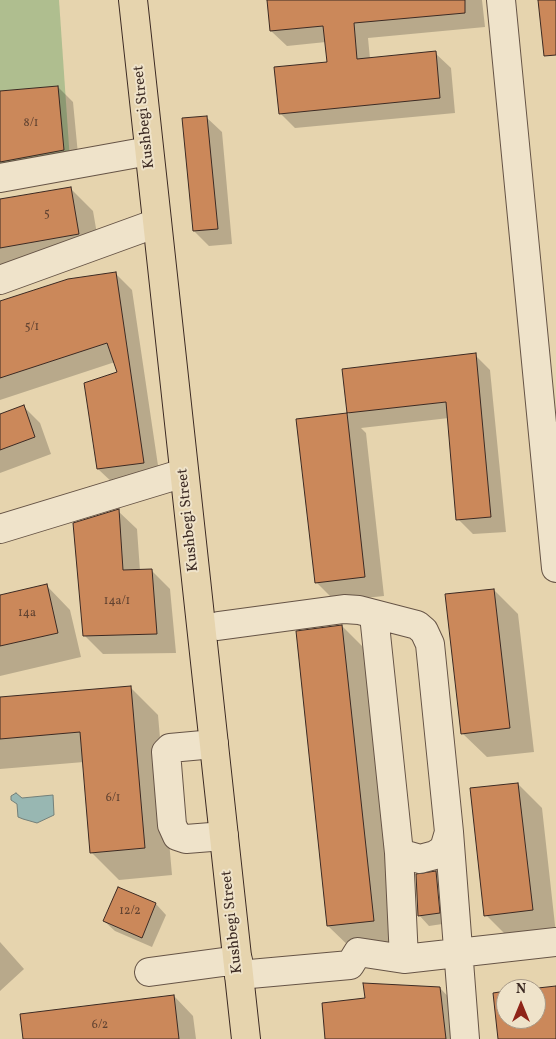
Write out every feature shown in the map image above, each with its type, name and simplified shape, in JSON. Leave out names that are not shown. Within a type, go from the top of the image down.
[{"type":"main road","name":"Kushbegi Street","points":[[133,0],[157,223],[171,281],[218,626],[245,970],[246,1039]]},
{"type":"main road","name":"Kushbegi Street","points":[[150,0],[184,473],[224,836],[245,970],[262,1039]]},
{"type":"lane","points":[[501,0],[556,568]]},
{"type":"lane","points":[[0,178],[149,151]]},
{"type":"lane","points":[[0,280],[157,223]]},
{"type":"lane","points":[[0,529],[184,473]]},
{"type":"lane","points":[[218,626],[344,609],[359,610],[417,625],[424,631],[430,644],[449,832],[465,1039]]},
{"type":"lane","points":[[374,615],[399,852],[404,959]]},
{"type":"lane","points":[[214,744],[170,748],[166,752],[172,825],[177,836],[186,840],[224,836]]},
{"type":"lane","points":[[399,852],[420,859],[435,855],[444,849],[449,832]]},
{"type":"lane","points":[[149,972],[350,965],[358,952],[404,959],[556,942]]},
{"type":"green space","points":[[0,0],[59,0],[70,161],[0,174]]},
{"type":"water","points":[[16,793],[22,798],[53,795],[54,815],[37,823],[18,817],[17,804],[11,800],[11,796]]},
{"type":"building","points":[[267,0],[465,0],[465,13],[354,23],[357,59],[436,51],[440,98],[279,114],[274,67],[327,62],[323,26],[270,31]]},
{"type":"building","points":[[538,0],[556,0],[556,55],[544,56]]},
{"type":"building","points":[[58,86],[64,150],[0,162],[0,91]]},
{"type":"building","points":[[207,116],[218,229],[193,231],[182,118]]},
{"type":"building","points":[[71,187],[79,234],[0,248],[0,199]]},
{"type":"building","points":[[116,272],[144,463],[97,469],[84,383],[117,372],[107,343],[0,378],[0,301],[68,279]]},
{"type":"building","points":[[476,353],[491,517],[456,520],[446,402],[347,413],[342,369]]},
{"type":"building","points":[[24,405],[35,437],[0,450],[0,414]]},
{"type":"building","points":[[347,413],[365,577],[315,583],[296,419]]},
{"type":"building","points":[[119,509],[123,570],[152,569],[157,634],[83,636],[73,523]]},
{"type":"building","points":[[47,584],[58,633],[0,646],[0,595]]},
{"type":"building","points":[[494,589],[510,728],[461,734],[445,594]]},
{"type":"building","points":[[342,625],[374,921],[327,926],[296,631]]},
{"type":"building","points":[[131,686],[145,848],[90,853],[80,732],[0,739],[0,697]]},
{"type":"building","points":[[518,783],[533,910],[484,916],[470,788]]},
{"type":"building","points":[[436,871],[440,913],[418,916],[416,874]]},
{"type":"building","points":[[118,887],[156,903],[142,938],[103,921]]},
{"type":"building","points":[[363,983],[440,987],[446,1039],[325,1039],[322,1003],[365,998]]},
{"type":"building","points":[[556,986],[556,1039],[498,1039],[497,1029],[546,1029],[546,987]]},
{"type":"building","points":[[493,993],[496,993],[496,1021]]},
{"type":"building","points":[[174,995],[179,1039],[23,1039],[20,1014]]}]
